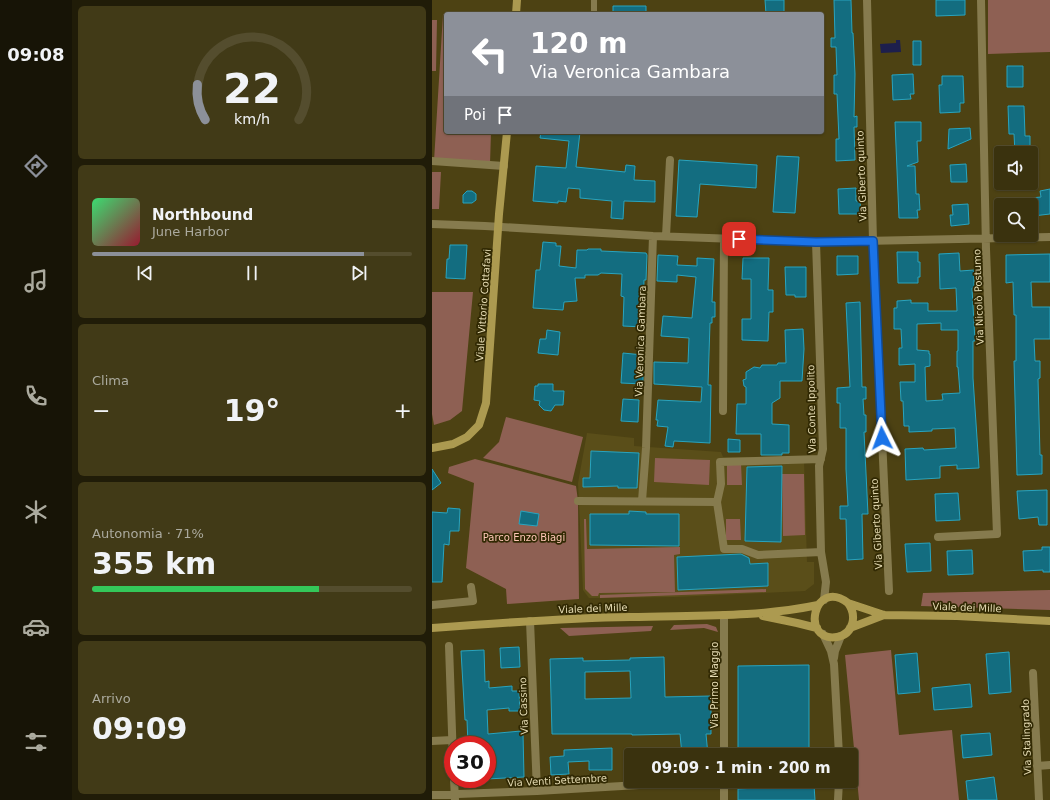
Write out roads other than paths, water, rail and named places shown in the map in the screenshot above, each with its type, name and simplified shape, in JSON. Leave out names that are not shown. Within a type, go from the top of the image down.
[{"type":"main road","points":[[516,12],[517,0]]},
{"type":"main road","name":"Viale Vittorio Cottafavi","points":[[432,448],[453,444],[467,437],[479,425],[486,403],[507,134]]},
{"type":"main road","name":"Viale dei Mille","points":[[432,628],[530,621],[627,617],[754,615],[796,610],[821,602],[831,597],[843,599],[848,603],[884,615],[957,616],[1050,621]]},
{"type":"main road","points":[[820,631],[814,617],[815,610],[821,602]]},
{"type":"main road","points":[[848,603],[854,615],[850,628]]},
{"type":"main road","name":"Viale dei Mille","points":[[754,615],[797,623],[835,637],[841,636],[850,628],[884,615]]},
{"type":"street","name":"Via Giberto quinto","points":[[867,0],[873,241],[889,591]]},
{"type":"street","name":"Via Nicolò Postumo","points":[[938,538],[997,534],[986,238],[981,0]]},
{"type":"street","points":[[666,236],[670,160]]},
{"type":"street","points":[[432,161],[504,166]]},
{"type":"street","points":[[432,224],[653,236],[816,242],[1050,237]]},
{"type":"street","name":"Via Veronica Gambara","points":[[642,501],[646,448],[653,236]]},
{"type":"street","points":[[723,411],[724,238]]},
{"type":"street","name":"Via Conte Ippolito","points":[[816,242],[823,449],[819,466],[821,552],[826,582],[821,602]]},
{"type":"street","points":[[821,459],[720,462],[721,484],[717,502],[724,550],[742,549],[758,555],[821,552]]},
{"type":"street","points":[[578,500],[717,502]]},
{"type":"street","points":[[432,605],[472,601],[472,587]]},
{"type":"street","name":"Via Primo Maggio","points":[[724,615],[724,748]]},
{"type":"street","name":"Via Cassino","points":[[530,621],[537,792]]},
{"type":"street","points":[[820,631],[831,651],[834,664]]},
{"type":"street","points":[[839,748],[834,664],[835,651],[841,636]]},
{"type":"street","points":[[449,646],[452,736]]},
{"type":"street","name":"Via Stalingrado","points":[[1033,673],[1039,800]]},
{"type":"street","points":[[432,741],[444,740]]},
{"type":"street","points":[[1037,766],[1050,765]]},
{"type":"street","name":"Via Venti Settembre","points":[[432,795],[455,797],[624,786]]},
{"type":"street","points":[[724,788],[724,800]]},
{"type":"street","points":[[838,800],[839,788]]},
{"type":"lane","points":[[594,0],[594,12]]},
{"type":"park label","name":"Parco Enzo Biagi","points":[[524,537]]}]
